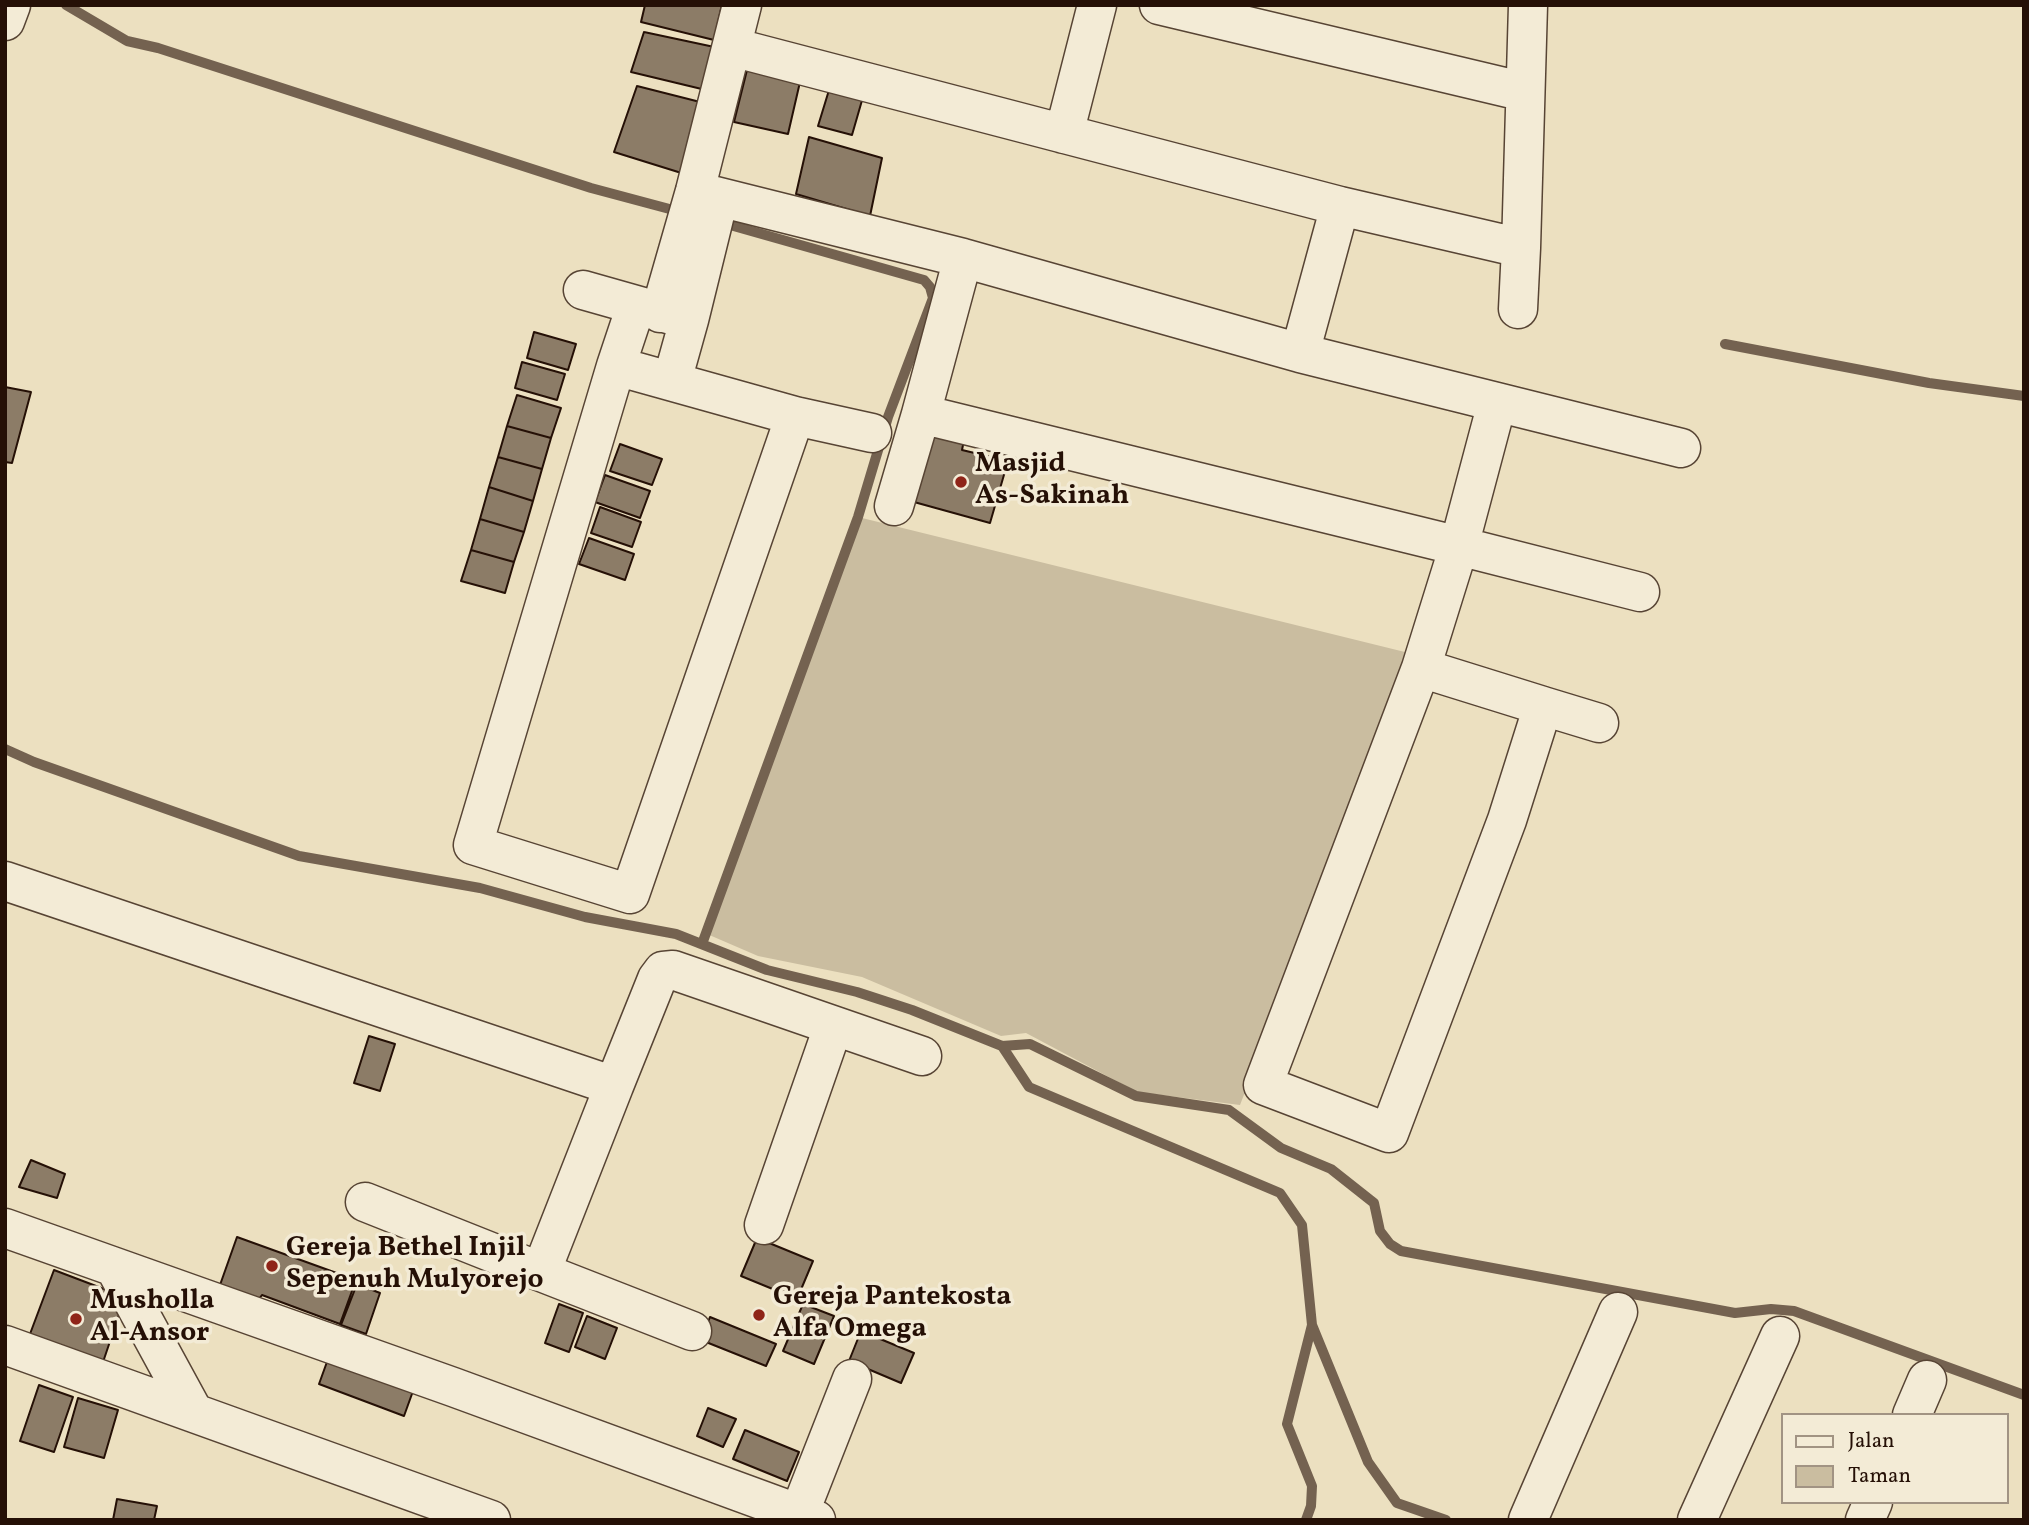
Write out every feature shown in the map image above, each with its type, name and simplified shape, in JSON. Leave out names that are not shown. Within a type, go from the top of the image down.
[{"type":"street","points":[[5,21],[11,5]]},
{"type":"street","points":[[743,5],[732,47],[707,194],[662,313],[617,366],[473,845],[631,894],[795,416]]},
{"type":"street","points":[[1064,134],[1097,5]]},
{"type":"street","points":[[1159,5],[1525,92]]},
{"type":"street","points":[[1518,309],[1528,5]]},
{"type":"street","points":[[732,47],[1340,206],[1521,248]]},
{"type":"street","points":[[707,194],[962,258],[1300,353],[1681,448]]},
{"type":"street","points":[[1300,353],[1340,206]]},
{"type":"street","points":[[894,506],[962,258]]},
{"type":"street","points":[[583,290],[662,313]]},
{"type":"street","points":[[662,313],[672,381]]},
{"type":"street","points":[[617,366],[795,416],[872,433]]},
{"type":"street","points":[[1497,402],[1459,546],[1421,668],[1263,1085],[1389,1133],[1507,820],[1543,706]]},
{"type":"street","points":[[921,414],[1640,592]]},
{"type":"street","points":[[1421,668],[1599,723]]},
{"type":"street","points":[[5,881],[614,1086]]},
{"type":"street","points":[[541,1272],[657,979],[663,971],[673,970],[922,1056]]},
{"type":"street","points":[[764,1225],[833,1027]]},
{"type":"street","points":[[365,1202],[692,1331]]},
{"type":"street","points":[[5,1228],[453,1387],[808,1517],[852,1379]]},
{"type":"street","points":[[115,1268],[194,1413]]},
{"type":"street","points":[[1528,1520],[1618,1312]]},
{"type":"street","points":[[1697,1520],[1780,1336]]},
{"type":"street","points":[[5,1345],[491,1520]]},
{"type":"street","points":[[1913,1413],[1927,1380]]},
{"type":"green space","points":[[858,517],[1413,654],[1240,1105],[1137,1092],[1026,1033],[1001,1036],[862,977],[758,956],[707,934]]},
{"type":"building","points":[[645,5],[722,5],[714,40],[641,22]]},
{"type":"building","points":[[644,32],[719,48],[710,91],[631,72]]},
{"type":"building","points":[[747,70],[800,82],[788,134],[734,122]]},
{"type":"building","points":[[833,77],[867,83],[852,135],[818,126]]},
{"type":"building","points":[[637,86],[712,105],[691,176],[614,152]]},
{"type":"building","points":[[809,137],[882,158],[870,216],[796,194]]},
{"type":"building","points":[[534,332],[576,344],[568,370],[527,358]]},
{"type":"building","points":[[522,362],[565,374],[557,400],[515,388]]},
{"type":"building","points":[[5,387],[31,392],[12,463],[5,462]]},
{"type":"building","points":[[517,395],[561,408],[551,438],[507,426]]},
{"type":"building","points":[[507,426],[551,438],[542,469],[498,457]]},
{"type":"building","name":"Masjid As-Sakinah","points":[[937,426],[965,435],[962,450],[1008,461],[990,523],[914,502]]},
{"type":"building","points":[[620,444],[662,459],[652,485],[610,471]]},
{"type":"building","points":[[498,457],[542,469],[533,501],[489,487]]},
{"type":"building","points":[[605,475],[650,491],[640,518],[595,502]]},
{"type":"building","points":[[489,487],[533,501],[524,532],[480,519]]},
{"type":"building","points":[[600,507],[641,522],[632,547],[591,533]]},
{"type":"building","points":[[480,519],[524,532],[514,562],[471,550]]},
{"type":"building","points":[[589,538],[634,554],[625,580],[579,564]]},
{"type":"building","points":[[471,550],[514,562],[505,593],[461,581]]},
{"type":"building","points":[[369,1036],[395,1044],[380,1091],[354,1083]]},
{"type":"building","points":[[31,1160],[65,1174],[57,1198],[19,1187]]},
{"type":"building","name":"Gereja Bethel Injil Sepenuh Mulyorejo","points":[[237,1237],[356,1280],[340,1324],[262,1295],[259,1299],[220,1285]]},
{"type":"building","points":[[757,1238],[813,1261],[797,1299],[741,1276]]},
{"type":"building","name":"Musholla Al-Ansor","points":[[54,1270],[125,1297],[101,1368],[27,1342]]},
{"type":"building","points":[[357,1284],[380,1293],[366,1334],[341,1325]]},
{"type":"building","points":[[559,1304],[583,1313],[569,1352],[545,1343]]},
{"type":"building","points":[[803,1304],[834,1316],[814,1364],[783,1351]]},
{"type":"building","points":[[587,1316],[617,1328],[605,1359],[575,1347]]},
{"type":"building","points":[[710,1317],[776,1344],[766,1366],[701,1340]]},
{"type":"building","points":[[861,1331],[914,1353],[901,1383],[849,1361]]},
{"type":"building","points":[[332,1348],[417,1380],[404,1416],[319,1384]]},
{"type":"building","points":[[39,1385],[73,1397],[54,1452],[20,1441]]},
{"type":"building","points":[[78,1398],[118,1410],[104,1458],[64,1447]]},
{"type":"building","points":[[708,1408],[736,1419],[723,1447],[697,1436]]},
{"type":"building","points":[[745,1430],[799,1452],[787,1481],[733,1459]]},
{"type":"building","points":[[117,1499],[157,1506],[154,1520],[113,1520]]},
{"type":"waterway","points":[[66,5],[127,41],[158,48],[591,188],[677,211]]},
{"type":"waterway","points":[[702,944],[858,517],[888,417],[933,298],[930,287],[924,280],[730,225]]},
{"type":"waterway","points":[[1725,344],[1929,383],[2024,396]]},
{"type":"waterway","points":[[5,749],[34,762],[299,856],[480,888],[585,917],[676,934],[767,970],[857,992],[912,1010],[1002,1046],[1030,1044],[1136,1096],[1229,1110],[1281,1148],[1331,1169],[1374,1203],[1380,1231],[1390,1244],[1401,1251],[1735,1313],[1771,1309],[1794,1311],[2024,1395]]},
{"type":"waterway","points":[[1002,1046],[1029,1087],[1280,1193],[1302,1225],[1312,1325],[1287,1424],[1312,1486],[1311,1506],[1306,1520]]},
{"type":"waterway","points":[[1312,1325],[1368,1462],[1397,1503],[1446,1520]]},
{"type":"place","name":"Masjid As-Sakinah","points":[[961,482]]},
{"type":"place","name":"Gereja Bethel Injil Sepenuh Mulyorejo","points":[[272,1266]]},
{"type":"place","name":"Gereja Pantekosta Alfa Omega","points":[[759,1315]]},
{"type":"place","name":"Musholla Al-Ansor","points":[[76,1319]]}]
